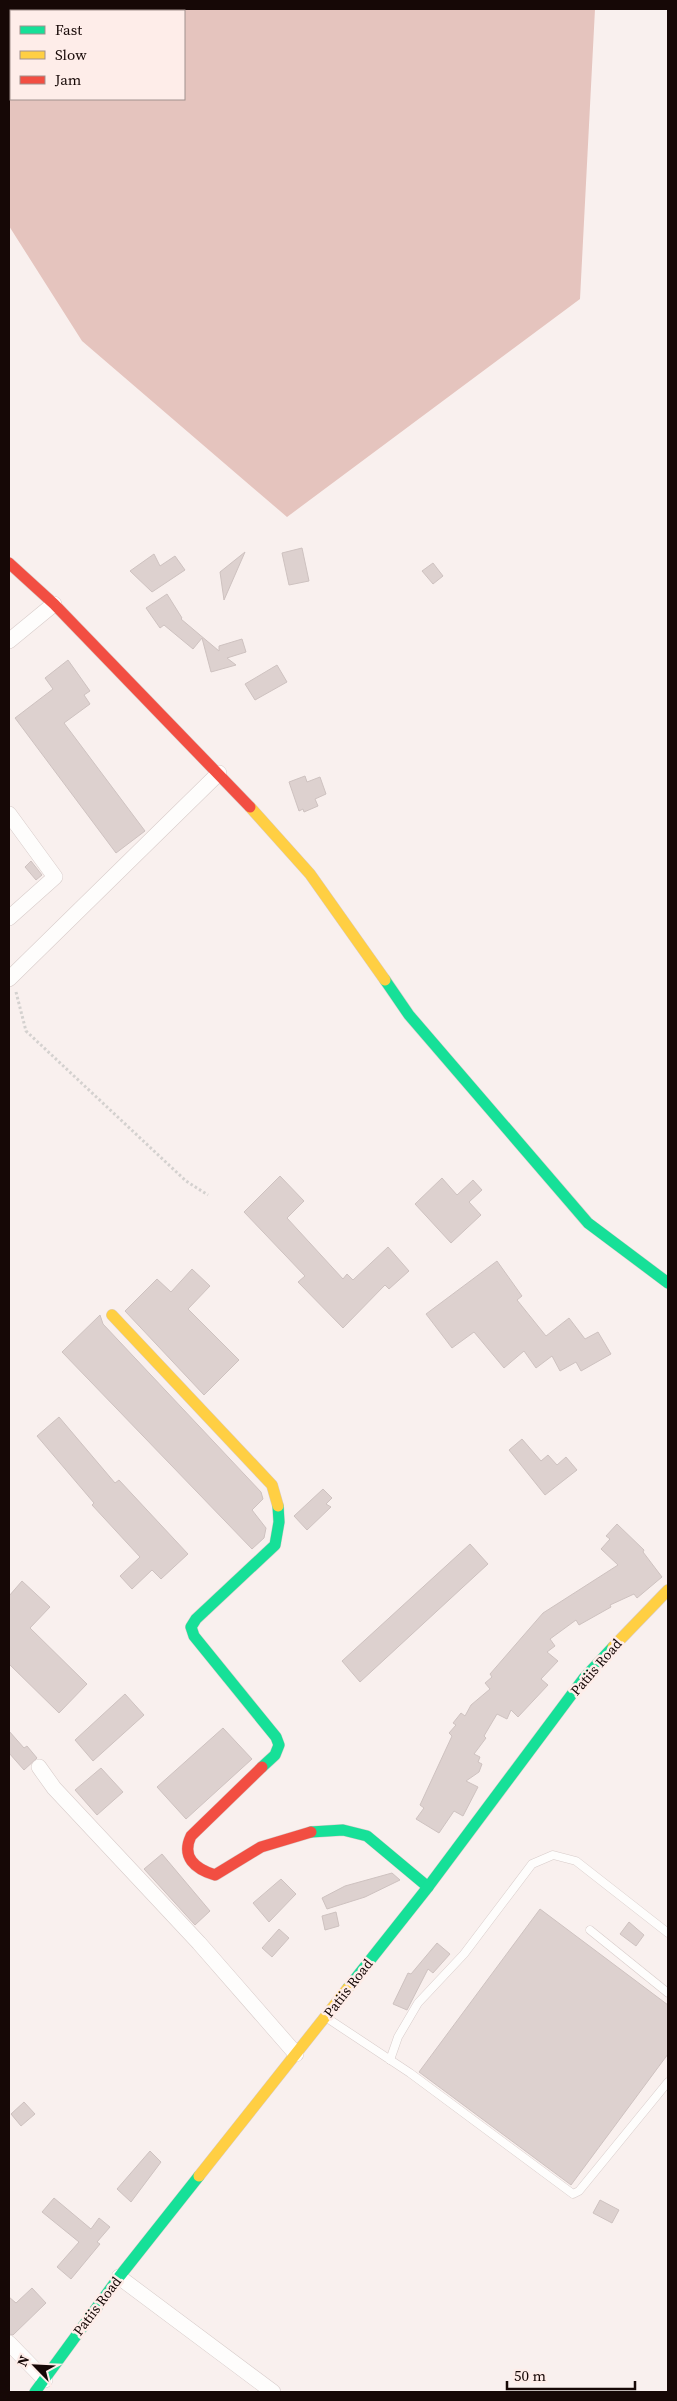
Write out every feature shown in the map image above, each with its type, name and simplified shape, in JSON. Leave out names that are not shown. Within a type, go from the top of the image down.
[{"type":"street","points":[[9,563],[54,604],[219,773],[310,874],[409,1015],[588,1223],[668,1283]]},
{"type":"street","points":[[9,641],[54,604]]},
{"type":"street","points":[[10,978],[219,773]]},
{"type":"street","points":[[9,814],[55,877],[10,915]]},
{"type":"street","points":[[112,1315],[272,1485],[278,1504],[279,1532],[275,1545],[196,1618],[191,1627],[194,1636],[276,1737],[279,1746],[275,1755],[190,1836],[185,1845],[186,1855],[204,1872],[215,1875],[261,1847],[340,1828],[355,1830],[367,1836],[428,1887]]},
{"type":"street","name":"Patiis Road","points":[[35,2392],[118,2277],[428,1887],[584,1678],[668,1590]]},
{"type":"street","points":[[39,1768],[54,1788],[199,1943],[296,2054]]},
{"type":"street","points":[[118,2277],[273,2392]]},
{"type":"street","points":[[9,2343],[45,2380]]},
{"type":"lane","points":[[390,2060],[398,2037],[418,2002],[464,1954],[532,1864],[553,1855],[576,1861],[668,1933]]},
{"type":"lane","points":[[590,1930],[668,1993]]},
{"type":"lane","points":[[325,2017],[390,2060],[573,2194],[579,2191],[668,2082]]},
{"type":"path","points":[[10,978],[26,1031],[186,1181],[208,1195]]},
{"type":"shaded area","points":[[9,9],[595,9],[580,299],[287,517],[82,341],[9,226]]},
{"type":"building","points":[[302,548],[309,581],[289,585],[282,553]]},
{"type":"building","points":[[245,552],[224,600],[220,572]]},
{"type":"building","points":[[154,554],[160,566],[175,556],[185,570],[152,592],[130,571]]},
{"type":"building","points":[[433,563],[443,576],[433,584],[422,571]]},
{"type":"building","points":[[167,594],[181,619],[219,651],[219,646],[242,639],[246,652],[227,658],[236,665],[211,672],[202,638],[193,649],[164,625],[160,628],[146,608]]},
{"type":"building","points":[[68,660],[90,691],[84,695],[90,704],[64,723],[145,831],[116,853],[15,718],[53,689],[45,678]]},
{"type":"building","points":[[277,665],[287,682],[255,700],[245,684]]},
{"type":"building","points":[[305,776],[307,782],[320,777],[326,794],[315,799],[318,806],[304,812],[303,809],[299,811],[289,782]]},
{"type":"building","points":[[31,861],[42,875],[36,880],[25,867]]},
{"type":"building","points":[[280,1176],[304,1201],[287,1218],[343,1279],[347,1274],[353,1280],[388,1247],[409,1271],[389,1289],[385,1285],[343,1328],[298,1282],[305,1276],[244,1212]]},
{"type":"building","points":[[442,1178],[457,1195],[473,1180],[482,1190],[469,1202],[481,1215],[451,1243],[415,1204]]},
{"type":"building","points":[[497,1261],[522,1296],[517,1300],[546,1336],[569,1318],[585,1339],[598,1332],[611,1354],[581,1371],[576,1362],[560,1371],[552,1356],[536,1368],[524,1351],[504,1368],[474,1332],[452,1348],[426,1314]]},
{"type":"building","points":[[192,1269],[210,1286],[188,1309],[239,1360],[204,1395],[125,1311],[157,1279],[171,1292]]},
{"type":"building","points":[[100,1315],[103,1324],[261,1492],[263,1499],[252,1510],[266,1528],[264,1538],[252,1549],[62,1352]]},
{"type":"building","points":[[59,1417],[115,1483],[119,1480],[188,1554],[161,1579],[152,1570],[132,1589],[120,1576],[140,1557],[92,1505],[94,1503],[37,1436]]},
{"type":"building","points":[[522,1439],[541,1461],[548,1455],[557,1465],[566,1457],[577,1470],[545,1495],[509,1450]]},
{"type":"building","points":[[323,1489],[332,1498],[326,1504],[331,1507],[307,1530],[294,1516]]},
{"type":"building","points":[[617,1524],[644,1550],[643,1552],[662,1577],[637,1598],[634,1594],[610,1605],[611,1607],[579,1625],[576,1620],[550,1639],[555,1646],[547,1652],[558,1661],[541,1679],[548,1685],[518,1717],[511,1710],[507,1719],[497,1714],[484,1736],[486,1738],[474,1754],[480,1757],[478,1762],[482,1764],[479,1772],[466,1781],[478,1787],[463,1816],[454,1811],[439,1833],[416,1819],[424,1808],[420,1805],[452,1736],[449,1733],[456,1725],[453,1723],[461,1713],[465,1716],[471,1705],[490,1689],[485,1683],[492,1677],[490,1674],[543,1613],[618,1565],[601,1549],[610,1539],[606,1536]]},
{"type":"building","points":[[470,1544],[488,1564],[360,1682],[342,1661]]},
{"type":"building","points":[[22,1581],[50,1607],[30,1628],[87,1684],[59,1713],[9,1664],[9,1596]]},
{"type":"building","points":[[125,1694],[144,1715],[93,1761],[75,1740]]},
{"type":"building","points":[[223,1728],[252,1759],[186,1819],[157,1787]]},
{"type":"building","points":[[9,1731],[24,1748],[27,1746],[37,1758],[24,1770],[9,1753]]},
{"type":"building","points":[[101,1768],[123,1792],[97,1815],[75,1790]]},
{"type":"building","points":[[162,1854],[210,1911],[195,1925],[144,1869]]},
{"type":"building","points":[[392,1873],[400,1880],[365,1897],[327,1909],[322,1898],[345,1886]]},
{"type":"building","points":[[281,1879],[296,1894],[269,1922],[253,1903]]},
{"type":"building","points":[[540,1909],[668,2005],[668,2054],[571,2185],[419,2072]]},
{"type":"building","points":[[336,1912],[339,1926],[325,1930],[322,1916]]},
{"type":"building","points":[[629,1922],[644,1935],[636,1946],[620,1934]]},
{"type":"building","points":[[279,1929],[289,1938],[272,1957],[262,1948]]},
{"type":"building","points":[[437,1943],[450,1954],[433,1973],[428,1969],[407,2010],[393,2004],[408,1973],[411,1974]]},
{"type":"building","points":[[24,2102],[35,2114],[21,2126],[11,2114]]},
{"type":"building","points":[[150,2151],[161,2162],[131,2202],[117,2189]]},
{"type":"building","points":[[54,2198],[91,2229],[99,2218],[110,2227],[97,2242],[100,2244],[71,2279],[57,2267],[79,2242],[42,2212]]},
{"type":"building","points":[[600,2200],[619,2210],[612,2223],[593,2213]]},
{"type":"building","points":[[32,2288],[46,2303],[13,2335],[9,2334],[9,2297],[16,2303]]},
{"type":"traffic: fast","points":[[385,980],[409,1015],[588,1223],[668,1283]]},
{"type":"traffic: fast","points":[[262,1767],[275,1755],[279,1745],[276,1737],[194,1636],[191,1627],[196,1619],[275,1545],[279,1522],[278,1506]]},
{"type":"traffic: fast","points":[[348,1988],[428,1887],[584,1678],[613,1647]]},
{"type":"traffic: fast","points":[[311,1832],[343,1830],[367,1836],[428,1887]]},
{"type":"traffic: fast","points":[[35,2392],[119,2277],[199,2176]]},
{"type":"traffic: slow","points":[[250,807],[310,874],[385,980]]},
{"type":"traffic: slow","points":[[112,1315],[272,1485],[278,1506]]},
{"type":"traffic: slow","points":[[613,1647],[668,1590]]},
{"type":"traffic: slow","points":[[199,2176],[348,1988]]},
{"type":"traffic: jam","points":[[9,563],[54,604],[250,807]]},
{"type":"traffic: jam","points":[[262,1767],[191,1836],[188,1850],[192,1861],[196,1866],[215,1875],[261,1847],[311,1832]]}]
